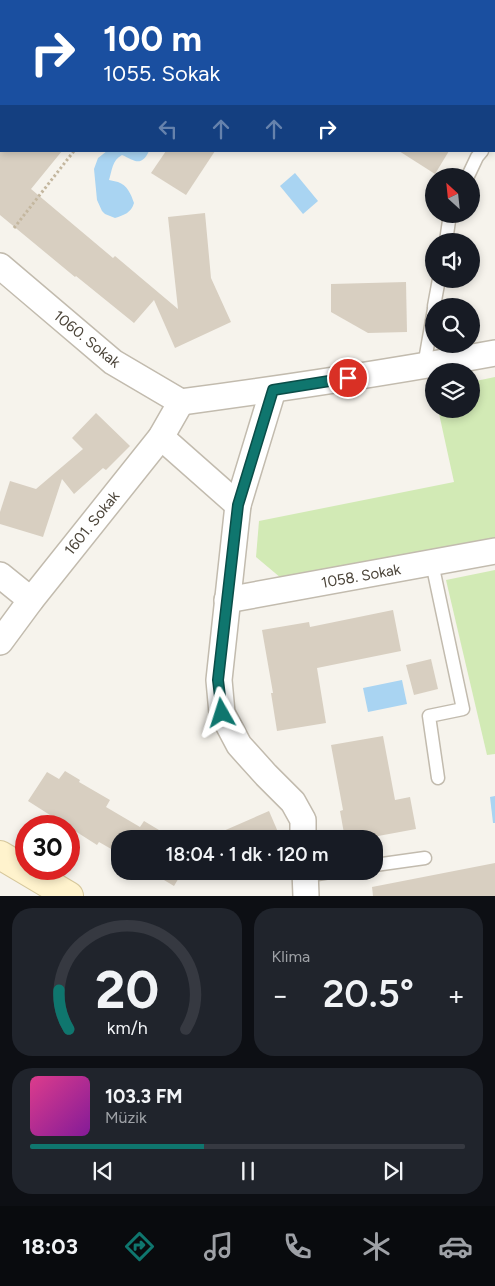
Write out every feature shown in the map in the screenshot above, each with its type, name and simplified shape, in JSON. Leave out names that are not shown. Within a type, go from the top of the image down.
[{"type":"main road","points":[[0,855],[68,896]]},
{"type":"street","name":"1060. Sokak","points":[[0,266],[113,362],[181,402]]},
{"type":"street","points":[[181,402],[273,390],[495,353]]},
{"type":"street","points":[[273,390],[238,505],[218,680],[222,713],[239,745],[293,802],[302,820],[303,830]]},
{"type":"street","name":"1601. Sokak","points":[[0,642],[31,600],[162,437],[181,402]]},
{"type":"street","points":[[162,437],[238,505]]},
{"type":"street","name":"1058. Sokak","points":[[228,600],[495,551]]},
{"type":"street","points":[[0,575],[31,600]]},
{"type":"lane","points":[[472,168],[481,152]]},
{"type":"lane","points":[[424,366],[426,353]]},
{"type":"lane","points":[[432,563],[463,709],[429,716],[438,778]]},
{"type":"lane","points":[[383,864],[425,858]]},
{"type":"path","points":[[14,228],[73,152]]},
{"type":"green space","points":[[495,377],[495,540],[281,578],[256,557],[259,521],[454,482],[440,418],[480,418],[480,380]]},
{"type":"green space","points":[[495,570],[495,754],[487,755],[446,580]]},
{"type":"water","points":[[106,152],[148,152],[143,160],[140,161],[122,155],[114,163],[109,180],[124,185],[134,203],[124,215],[115,218],[102,211],[97,200],[94,169],[98,158]]},
{"type":"water","points":[[295,173],[318,201],[303,214],[280,186]]},
{"type":"water","points":[[402,680],[407,704],[368,712],[363,688]]},
{"type":"water","points":[[495,796],[495,823],[493,823],[490,797]]},
{"type":"building","points":[[0,152],[61,152],[31,189],[113,258],[115,256],[178,309],[168,217],[205,213],[211,278],[231,322],[175,348],[154,300],[134,323],[0,215]]},
{"type":"building","points":[[165,152],[214,152],[186,195],[151,173]]},
{"type":"building","points":[[401,152],[448,152],[439,168],[426,168]]},
{"type":"building","points":[[406,282],[407,332],[368,333],[331,312],[331,284]]},
{"type":"building","points":[[96,413],[130,446],[106,470],[103,468],[74,494],[62,479],[43,537],[0,524],[0,512],[10,481],[36,489],[83,449],[72,438]]},
{"type":"building","points":[[393,610],[401,651],[317,668],[326,723],[277,731],[271,693],[273,693],[262,630],[309,622],[310,627]]},
{"type":"building","points":[[431,659],[438,689],[414,695],[406,665]]},
{"type":"building","points":[[383,736],[395,800],[410,797],[416,829],[383,835],[383,830],[343,830],[340,811],[343,810],[331,745]]},
{"type":"building","points":[[65,771],[80,780],[79,782],[110,800],[106,807],[140,827],[144,821],[159,830],[111,830],[111,849],[99,842],[97,845],[80,834],[80,815],[50,815],[28,801],[47,772],[59,779]]},
{"type":"building","points":[[269,811],[277,830],[226,830]]},
{"type":"building","points":[[495,863],[495,896],[373,896],[372,887]]},
{"type":"building","points":[[164,880],[178,880],[174,886]]},
{"type":"route","points":[[222,713],[218,680],[238,505],[273,390],[348,378]]}]
